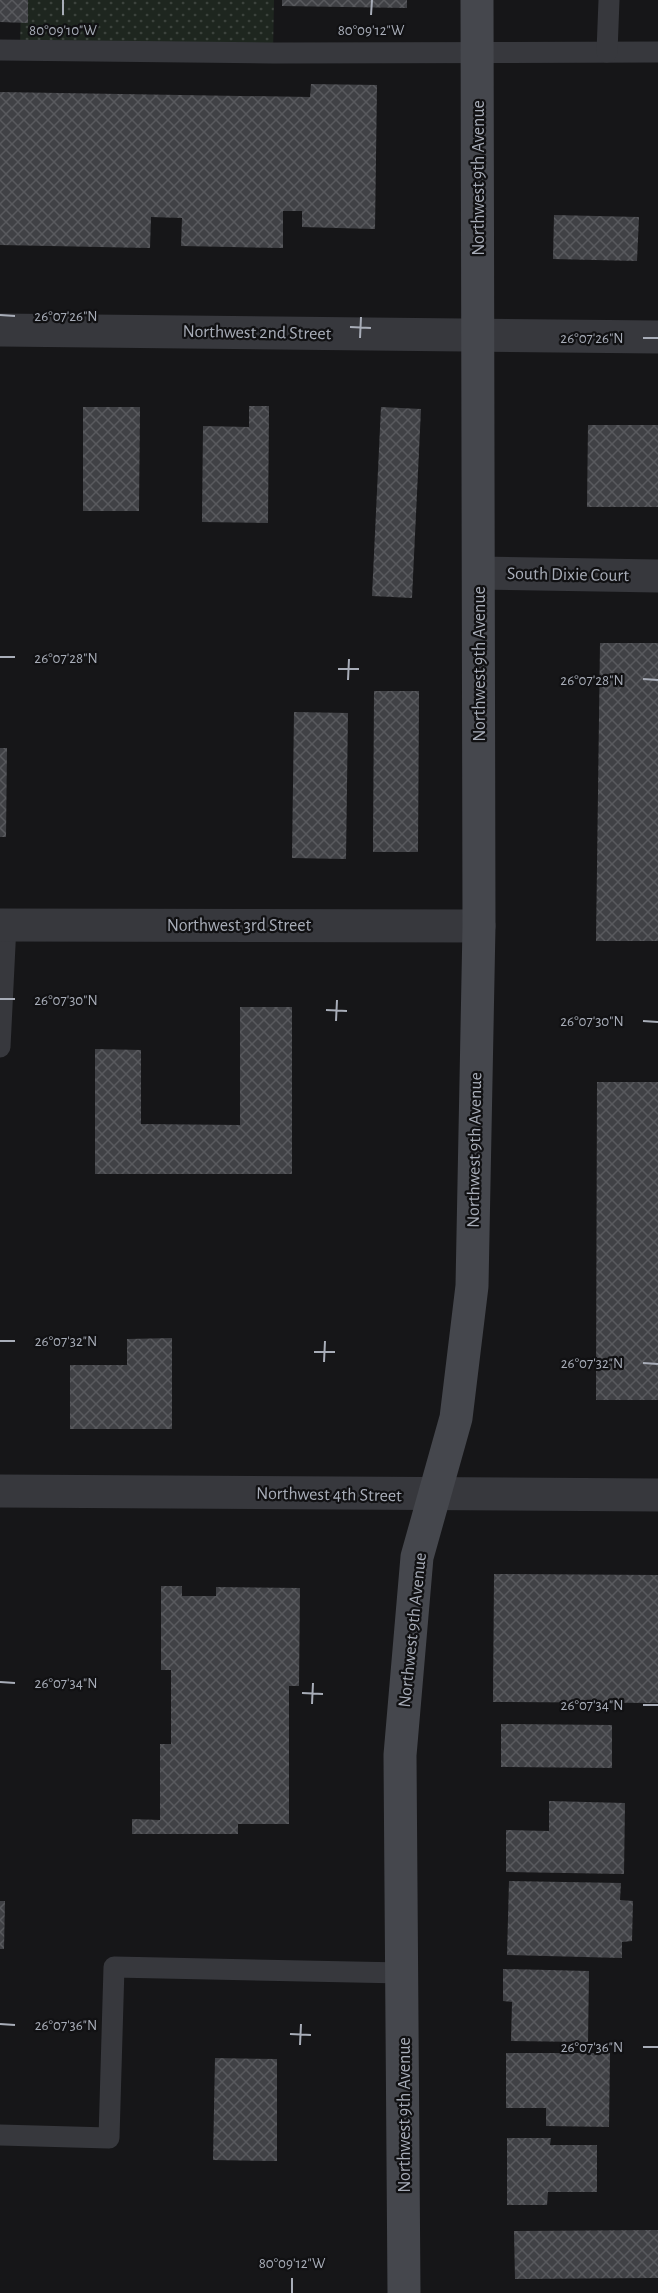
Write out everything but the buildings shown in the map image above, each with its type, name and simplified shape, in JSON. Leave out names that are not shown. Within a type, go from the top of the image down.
[{"type":"main road","name":"Northwest 9th Avenue","points":[[404,2293],[400,1755],[417,1557],[456,1418],[472,1286],[478,926],[477,0]]},
{"type":"street","name":"Northwest 2nd Street","points":[[0,330],[658,337]]},
{"type":"street","name":"South Dixie Court","points":[[479,573],[658,576]]},
{"type":"street","name":"Northwest 3rd Street","points":[[3,925],[478,926]]},
{"type":"street","name":"Northwest 4th Street","points":[[0,1491],[658,1495]]},
{"type":"lane","points":[[607,52],[609,0]]},
{"type":"lane","points":[[0,51],[658,52]]},
{"type":"lane","points":[[0,1047],[3,925]]},
{"type":"lane","points":[[0,2135],[109,2138],[114,1967],[403,1973]]},
{"type":"shaded area","points":[[21,0],[274,0],[273,53],[20,51]]}]
